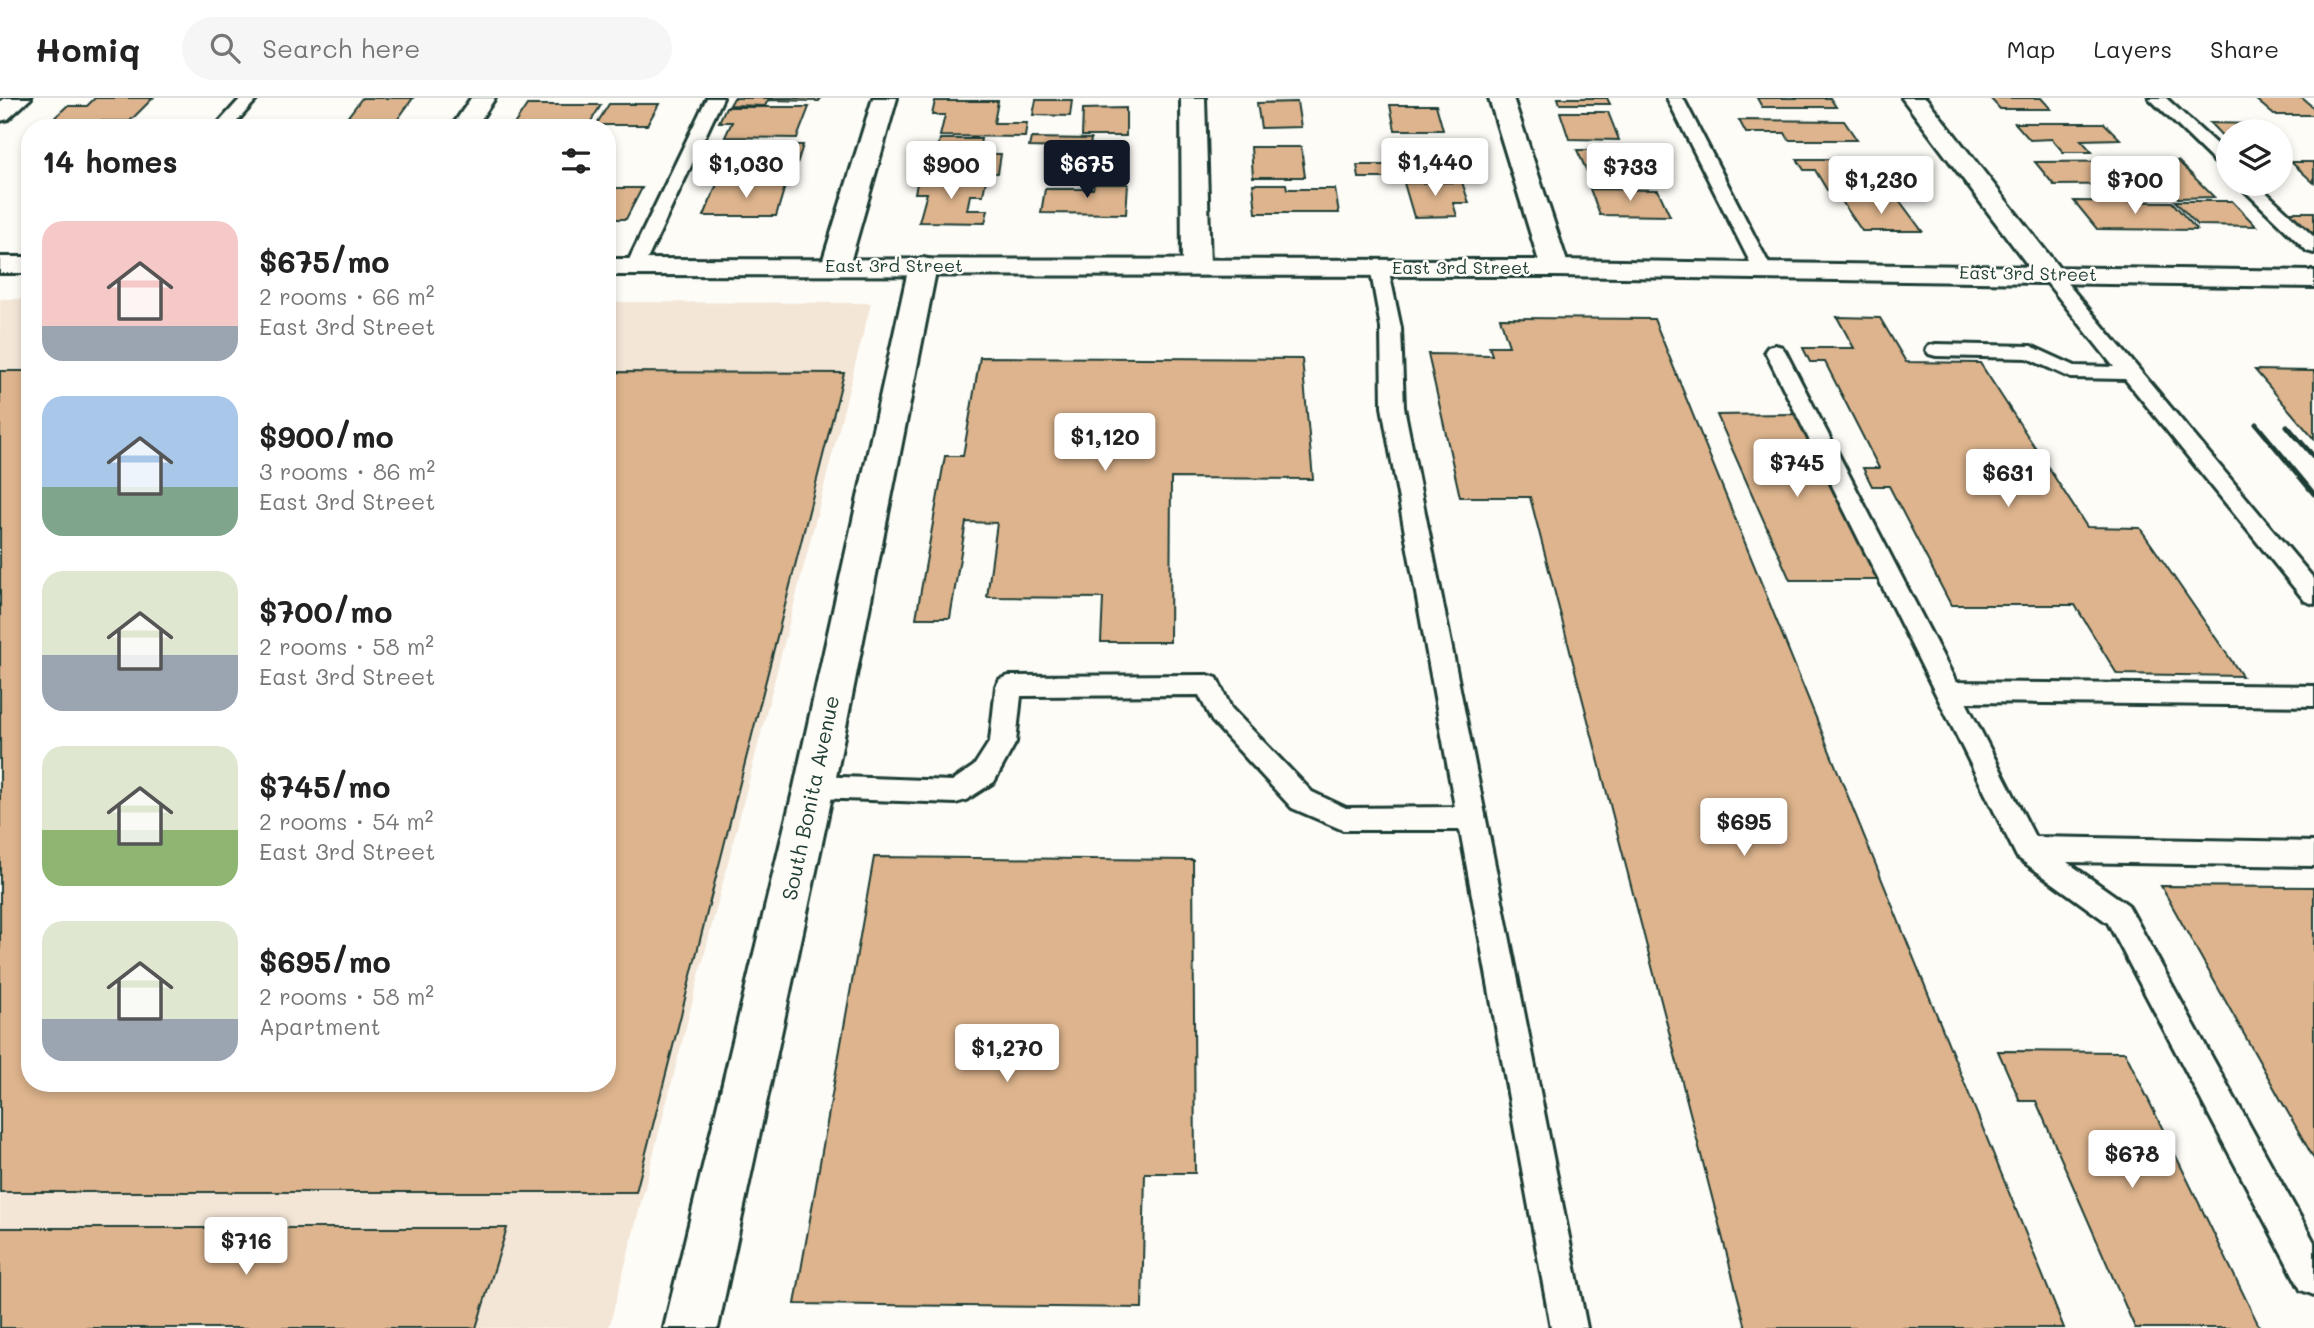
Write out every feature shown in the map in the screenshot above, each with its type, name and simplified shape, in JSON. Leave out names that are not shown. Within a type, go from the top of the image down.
[{"type":"street","points":[[0,114],[19,98]]},
{"type":"street","points":[[469,119],[483,98]]},
{"type":"street","points":[[835,266],[885,98]]},
{"type":"street","points":[[1193,98],[1196,267]]},
{"type":"street","points":[[1501,98],[1555,268]]},
{"type":"street","points":[[1914,98],[2049,274]]},
{"type":"street","points":[[0,265],[21,265]]},
{"type":"street","name":"East 3rd Street","points":[[621,266],[1555,268],[2314,279]]},
{"type":"street","name":"South Bonita Avenue","points":[[691,1328],[814,787],[923,266]]},
{"type":"lane","points":[[230,119],[250,98]]},
{"type":"lane","points":[[621,266],[715,98]]},
{"type":"lane","points":[[1675,98],[1763,270]]},
{"type":"lane","points":[[2157,98],[2216,154]]},
{"type":"lane","points":[[2260,196],[2314,247]]},
{"type":"lane","points":[[1379,267],[1391,328],[1393,407],[1569,1328]]},
{"type":"lane","points":[[2049,274],[2314,595]]},
{"type":"lane","points":[[1775,351],[2027,849],[2118,914],[2314,1277]]},
{"type":"lane","points":[[1936,351],[2031,352],[2071,372],[2132,373]]},
{"type":"lane","points":[[814,787],[956,792],[984,774],[1003,742],[1009,686],[1208,685],[1221,714],[1302,800],[1343,820],[1472,818]]},
{"type":"lane","points":[[1947,692],[2314,696]]},
{"type":"lane","points":[[2027,849],[2314,854]]},
{"type":"shaded area","points":[[0,299],[21,299],[21,1092],[616,1092],[616,302],[871,303],[609,1328],[0,1328]]},
{"type":"building","points":[[95,98],[153,98],[132,119],[53,119],[67,106],[87,106]]},
{"type":"building","points":[[362,98],[413,98],[398,119],[346,119]]},
{"type":"building","points":[[734,98],[821,98],[819,101],[768,100],[765,106],[730,105]]},
{"type":"building","points":[[1558,98],[1607,98],[1610,104],[1560,104]]},
{"type":"building","points":[[1757,98],[1830,98],[1836,107],[1762,107]]},
{"type":"building","points":[[1990,98],[2041,98],[2051,109],[2000,109]]},
{"type":"building","points":[[2254,98],[2302,98],[2314,108],[2314,115],[2274,115]]},
{"type":"building","points":[[1036,100],[1072,100],[1070,116],[1033,115]]},
{"type":"building","points":[[935,101],[998,101],[994,123],[1027,123],[1025,137],[940,136],[945,115],[932,115]]},
{"type":"building","points":[[1297,102],[1301,127],[1261,128],[1257,103]]},
{"type":"building","points":[[609,104],[659,104],[647,125],[616,125],[616,119],[600,119]]},
{"type":"building","points":[[527,105],[601,105],[592,119],[518,119]]},
{"type":"building","points":[[1390,105],[1436,105],[1443,130],[1395,130]]},
{"type":"building","points":[[726,107],[809,107],[797,138],[725,137],[732,122],[719,122]]},
{"type":"building","points":[[1126,108],[1126,136],[1082,136],[1083,109]]},
{"type":"building","points":[[1560,112],[1608,112],[1619,140],[1569,139]]},
{"type":"building","points":[[1739,120],[1844,121],[1857,140],[1789,140],[1785,133],[1746,133]]},
{"type":"building","points":[[2015,123],[2104,123],[2120,139],[2081,140],[2092,152],[2063,152],[2052,139],[2030,140]]},
{"type":"building","points":[[1031,138],[1091,139],[1090,146],[1127,147],[1124,178],[1069,177],[1071,167],[1059,167],[1062,148],[1029,147]]},
{"type":"building","points":[[940,139],[981,139],[978,154],[1001,154],[998,173],[932,172]]},
{"type":"building","points":[[720,141],[748,142],[742,155],[713,155]]},
{"type":"building","points":[[1403,144],[1450,144],[1457,172],[1410,172]]},
{"type":"building","points":[[750,145],[803,145],[793,176],[707,177],[715,157],[746,156]]},
{"type":"building","points":[[1251,147],[1301,147],[1305,177],[1253,177]]},
{"type":"building","points":[[1577,150],[1637,150],[1651,178],[1590,178]]},
{"type":"building","points":[[1797,159],[1863,159],[1876,178],[1884,178],[1892,190],[1827,190],[1815,170],[1804,170]]},
{"type":"building","points":[[2178,161],[2214,197],[2178,198],[2165,184],[2054,185],[2035,162]]},
{"type":"building","points":[[2293,162],[2314,162],[2314,183],[2293,164]]},
{"type":"building","points":[[1357,165],[1391,165],[1393,178],[1359,178]]},
{"type":"building","points":[[918,179],[986,180],[983,195],[970,195],[967,210],[988,210],[985,223],[919,222],[927,193],[915,193]]},
{"type":"building","points":[[1462,182],[1469,203],[1453,203],[1457,216],[1414,217],[1404,183]]},
{"type":"building","points":[[786,183],[776,216],[704,216],[717,184]]},
{"type":"building","points":[[1094,184],[1128,184],[1126,214],[1041,213],[1045,189],[1093,189]]},
{"type":"building","points":[[1253,184],[1286,184],[1287,189],[1335,189],[1339,213],[1256,213]]},
{"type":"building","points":[[616,188],[642,188],[626,219],[616,219]]},
{"type":"building","points":[[1590,189],[1658,190],[1670,216],[1600,215]]},
{"type":"building","points":[[1841,200],[1899,200],[1922,231],[1862,231]]},
{"type":"building","points":[[2074,201],[2172,202],[2197,230],[2097,229]]},
{"type":"building","points":[[2175,201],[2232,201],[2256,226],[2197,225]]},
{"type":"building","points":[[2285,212],[2314,212],[2314,238]]},
{"type":"building","points":[[1837,317],[1880,318],[1906,362],[1980,363],[2087,527],[2140,528],[2242,676],[2117,674],[2075,605],[1951,605],[1889,486],[1872,486],[1863,468],[1879,468],[1825,362],[1810,362],[1803,348],[1854,348]]},
{"type":"building","points":[[1500,318],[1654,319],[2064,1328],[1746,1328],[1530,497],[1460,497],[1428,354],[1492,355],[1489,346],[1509,346]]},
{"type":"building","points":[[980,357],[1302,359],[1313,479],[1171,478],[1170,642],[1101,642],[1103,598],[987,597],[997,523],[966,522],[950,618],[916,618],[945,456],[963,456]]},
{"type":"building","points":[[2255,370],[2314,371],[2314,439]]},
{"type":"building","points":[[0,371],[21,371],[21,1092],[616,1092],[616,372],[844,373],[636,1192],[0,1192]]},
{"type":"building","points":[[1797,414],[1880,580],[1790,580],[1717,415]]},
{"type":"building","points":[[874,857],[1193,860],[1195,1173],[1145,1173],[1142,1308],[795,1304]]},
{"type":"building","points":[[2161,886],[2314,887],[2314,1159]]},
{"type":"building","points":[[1998,1051],[2125,1052],[2260,1328],[2135,1328],[2036,1101],[2020,1101]]},
{"type":"building","points":[[0,1228],[507,1228],[476,1328],[0,1328]]},
{"type":"railway","points":[[2256,424],[2314,494]]},
{"type":"railway","points":[[2287,426],[2314,457]]}]
